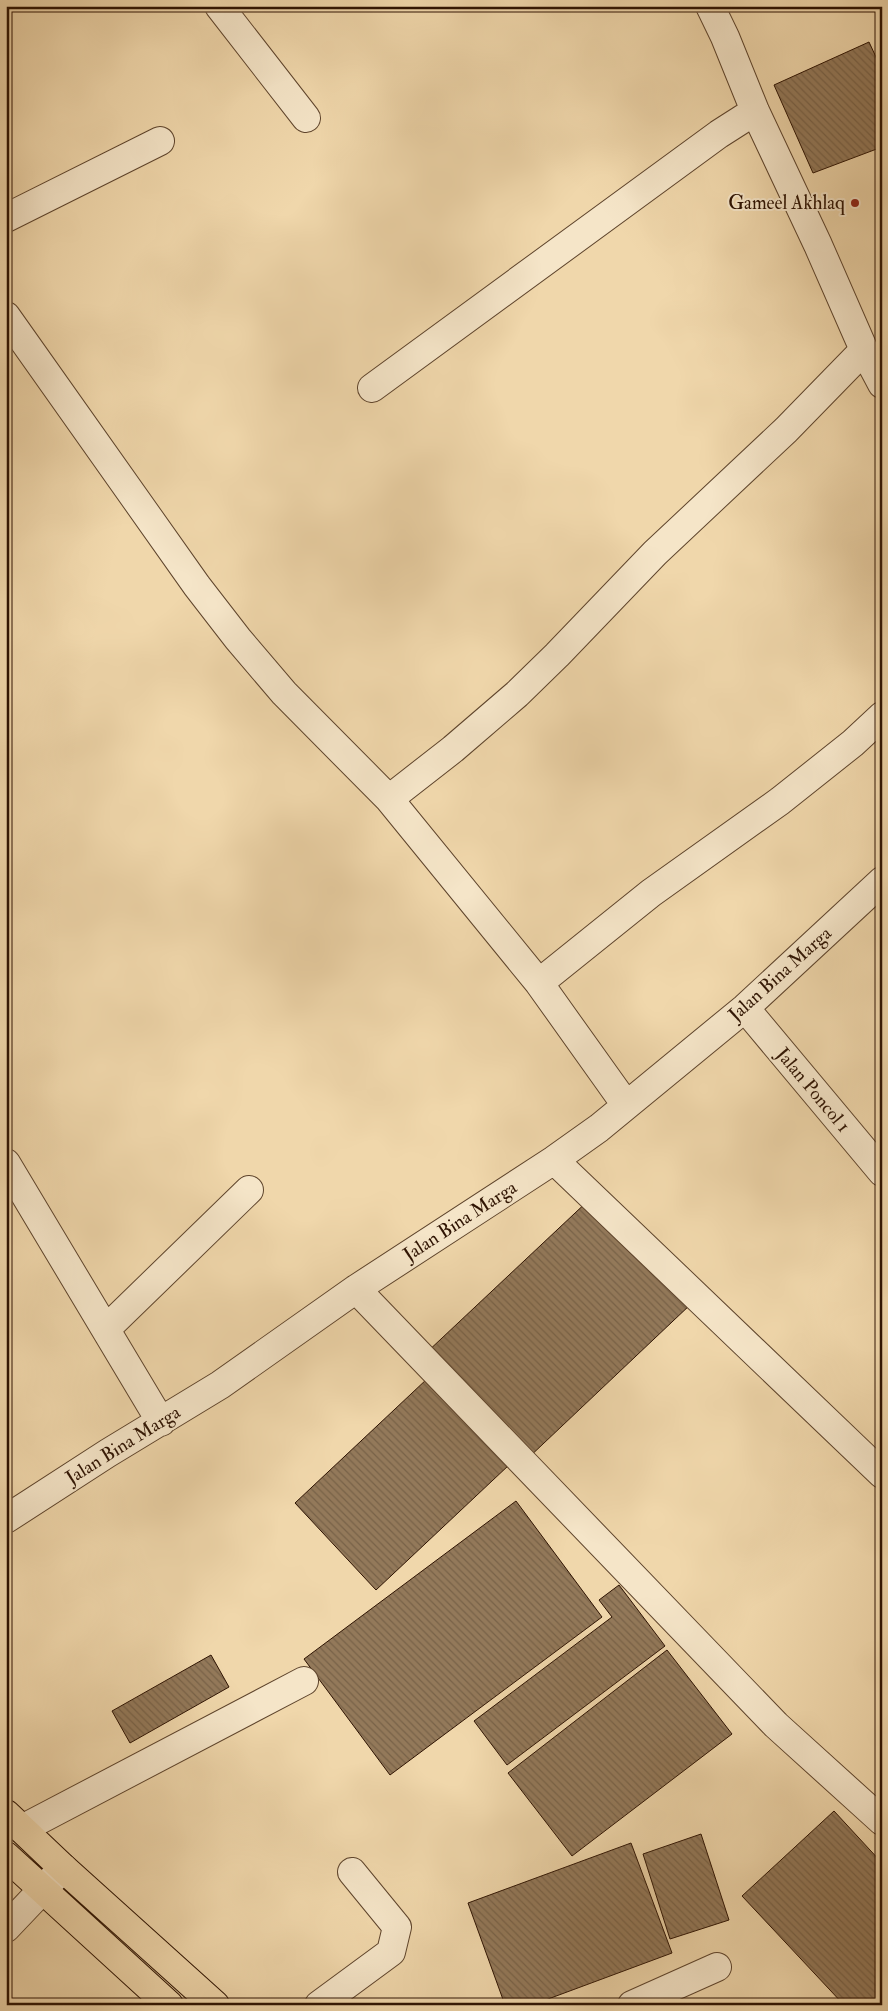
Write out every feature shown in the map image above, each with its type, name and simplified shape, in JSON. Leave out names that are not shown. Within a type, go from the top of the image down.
[{"type":"main road","points":[[14,1822],[215,2005]]},
{"type":"main road","points":[[6,1856],[169,2005]]},
{"type":"street","points":[[219,6],[306,118]]},
{"type":"street","points":[[710,6],[725,37],[755,111],[818,245],[864,350],[882,384]]},
{"type":"street","points":[[372,388],[719,134],[755,111]]},
{"type":"street","points":[[6,218],[160,141]]},
{"type":"street","points":[[6,316],[197,586],[232,631],[284,693],[389,799],[539,983],[626,1105]]},
{"type":"street","points":[[389,799],[453,748],[537,674],[655,553],[786,430],[864,350]]},
{"type":"street","points":[[539,983],[651,893],[780,801],[853,744],[882,716]]},
{"type":"street","name":"Jalan Bina Marga","points":[[6,1518],[220,1385],[356,1289],[554,1160],[599,1128],[745,1008],[882,881]]},
{"type":"street","name":"Jalan Poncol 1","points":[[745,1008],[882,1172]]},
{"type":"street","points":[[554,1160],[882,1474]]},
{"type":"street","points":[[6,1163],[161,1422]]},
{"type":"street","points":[[106,1329],[249,1190]]},
{"type":"street","points":[[356,1289],[776,1725],[882,1821]]},
{"type":"street","points":[[14,1822],[304,1681]]},
{"type":"street","points":[[6,1928],[63,1868]]},
{"type":"street","points":[[319,2005],[391,1952],[397,1927],[352,1872]]},
{"type":"street","points":[[632,2005],[717,1966]]},
{"type":"building","points":[[869,42],[882,70],[882,147],[813,173],[774,85]]},
{"type":"building","points":[[591,1198],[691,1304],[525,1461],[425,1354]]},
{"type":"building","points":[[428,1378],[509,1465],[376,1590],[295,1503]]},
{"type":"building","points":[[516,1501],[602,1617],[390,1775],[304,1659]]},
{"type":"building","points":[[619,1585],[665,1646],[507,1765],[474,1721],[612,1617],[599,1600]]},
{"type":"building","points":[[667,1650],[732,1734],[572,1856],[508,1773]]},
{"type":"building","points":[[211,1655],[229,1687],[130,1743],[112,1711]]},
{"type":"building","points":[[834,1811],[882,1863],[882,1997],[873,2005],[844,2005],[742,1896]]},
{"type":"building","points":[[701,1834],[729,1920],[670,1939],[643,1854]]},
{"type":"building","points":[[631,1843],[672,1953],[532,2005],[505,2005],[468,1903]]},
{"type":"place","name":"Gameel Akhlaq","points":[[855,203]]}]
